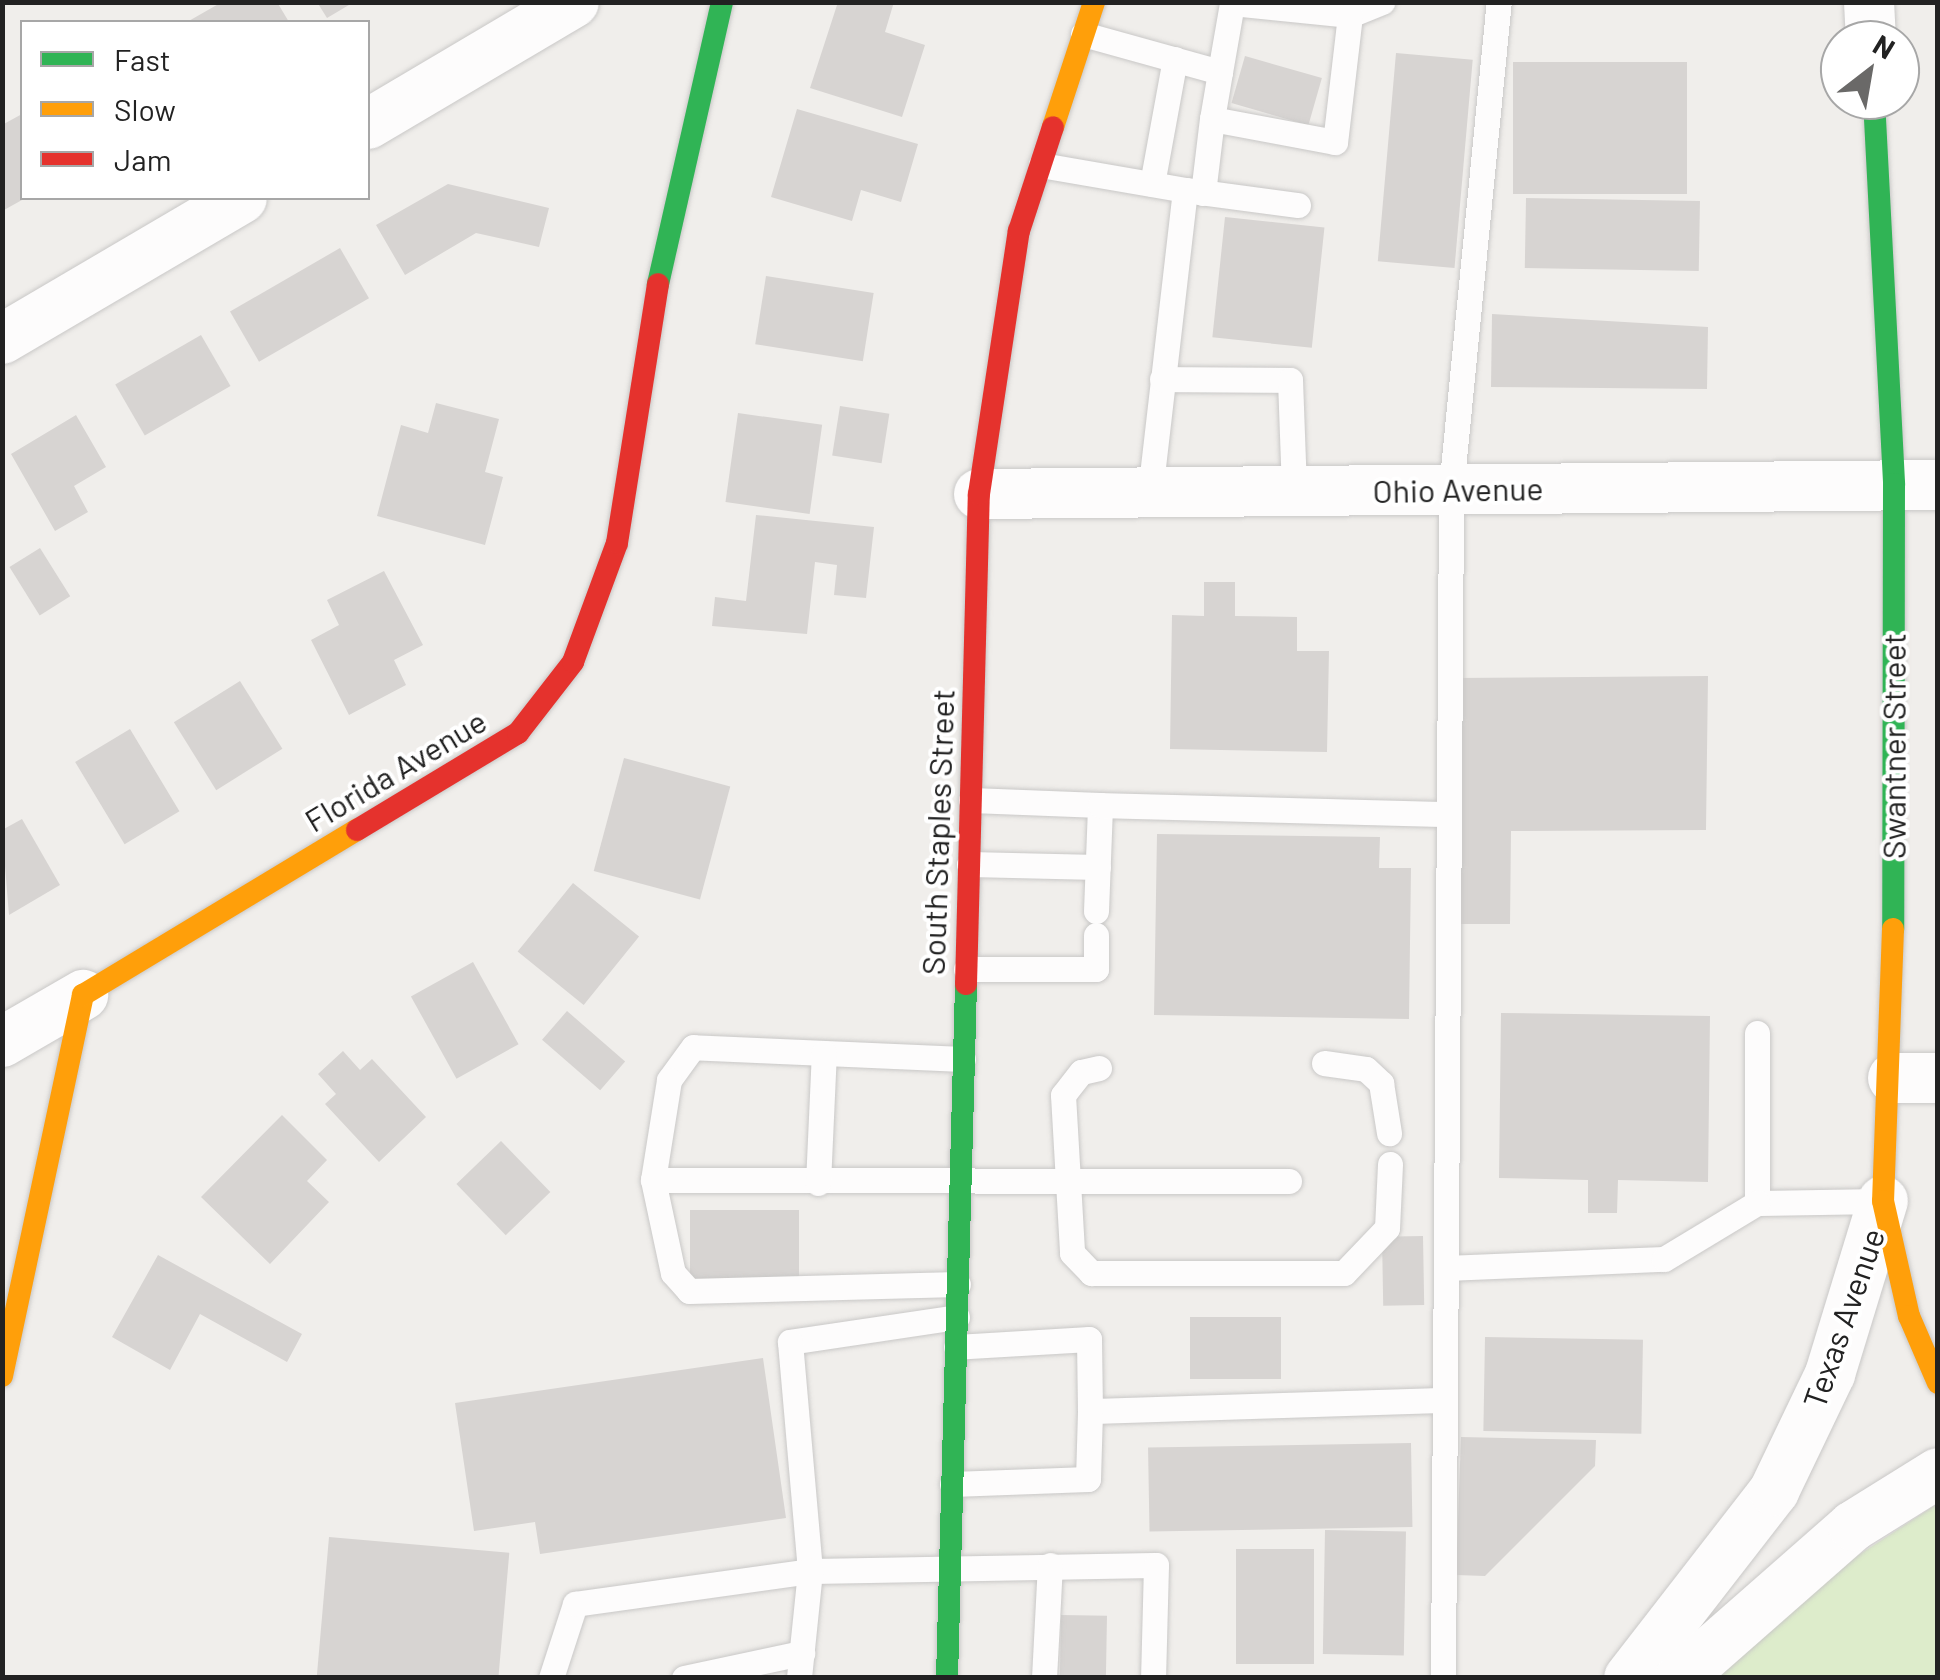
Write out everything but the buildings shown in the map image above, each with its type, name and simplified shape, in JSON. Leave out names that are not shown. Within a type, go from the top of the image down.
[{"type":"street","points":[[370,123],[574,2]]},
{"type":"street","name":"Florida Avenue","points":[[84,995],[518,733],[572,662],[617,544],[670,206],[722,2]]},
{"type":"street","name":"South Staples Street","points":[[947,1678],[979,494],[1019,231],[1094,2]]},
{"type":"street","name":"Swantner Street","points":[[1876,120],[1916,484],[1915,1078],[1883,1201],[1909,1316],[1938,1383]]},
{"type":"street","points":[[2,338],[239,200]]},
{"type":"street","name":"Ohio Avenue","points":[[979,494],[1916,484]]},
{"type":"street","points":[[2,1042],[84,995]]},
{"type":"street","points":[[2,1376],[84,995]]},
{"type":"street","name":"Texas Avenue","points":[[1629,1678],[1774,1491],[1830,1374],[1883,1201]]},
{"type":"street","points":[[1680,1678],[1853,1526],[1938,1473]]},
{"type":"lane","points":[[1150,492],[1162,380],[1194,191],[1212,119],[1232,3],[1284,5],[1350,15],[1382,2]]},
{"type":"lane","points":[[1442,1678],[1451,489],[1499,2]]},
{"type":"lane","points":[[1212,119],[1335,142],[1350,15]]},
{"type":"lane","points":[[1084,34],[1220,72]]},
{"type":"lane","points":[[1152,184],[1175,59]]},
{"type":"lane","points":[[1040,165],[1298,205]]},
{"type":"lane","points":[[1162,380],[1290,380],[1294,490]]},
{"type":"lane","points":[[971,800],[1448,814]]},
{"type":"lane","points":[[966,969],[1096,969],[1100,805]]},
{"type":"lane","points":[[969,864],[1098,867]]},
{"type":"lane","points":[[1757,1033],[1757,1203]]},
{"type":"lane","points":[[958,1284],[688,1291],[673,1273],[653,1180],[670,1080],[693,1047],[964,1059]]},
{"type":"lane","points":[[818,1183],[824,1053]]},
{"type":"lane","points":[[1324,1063],[1366,1069],[1381,1083],[1389,1133]]},
{"type":"lane","points":[[1099,1068],[1081,1072],[1063,1095],[1064,1180],[1072,1253],[1091,1273],[1344,1273],[1387,1228],[1390,1164]]},
{"type":"lane","points":[[653,1180],[960,1185],[1064,1180],[1289,1181]]},
{"type":"lane","points":[[1446,1268],[1664,1260],[1757,1203],[1883,1201]]},
{"type":"lane","points":[[684,1678],[801,1665],[810,1571],[790,1342],[957,1317]]},
{"type":"lane","points":[[952,1484],[1088,1479],[1090,1411],[1089,1339],[956,1347]]},
{"type":"lane","points":[[1090,1411],[1444,1400]]},
{"type":"lane","points":[[551,1678],[575,1604],[810,1571],[950,1564],[1156,1566],[1154,1678]]},
{"type":"lane","points":[[1044,1678],[1050,1565]]},
{"type":"green space","points":[[1937,1504],[1937,1677],[1713,1678],[1800,1593]]},
{"type":"traffic: fast","points":[[658,284],[722,2]]},
{"type":"traffic: fast","points":[[1875,120],[1894,484],[1893,929]]},
{"type":"traffic: fast","points":[[947,1678],[966,984]]},
{"type":"traffic: slow","points":[[1053,127],[1094,2]]},
{"type":"traffic: slow","points":[[2,1376],[83,995],[357,830]]},
{"type":"traffic: slow","points":[[1893,929],[1883,1201],[1909,1316],[1938,1383]]},
{"type":"traffic: jam","points":[[966,984],[979,494],[1019,231],[1053,127]]},
{"type":"traffic: jam","points":[[357,830],[518,733],[573,662],[617,543],[658,284]]}]
